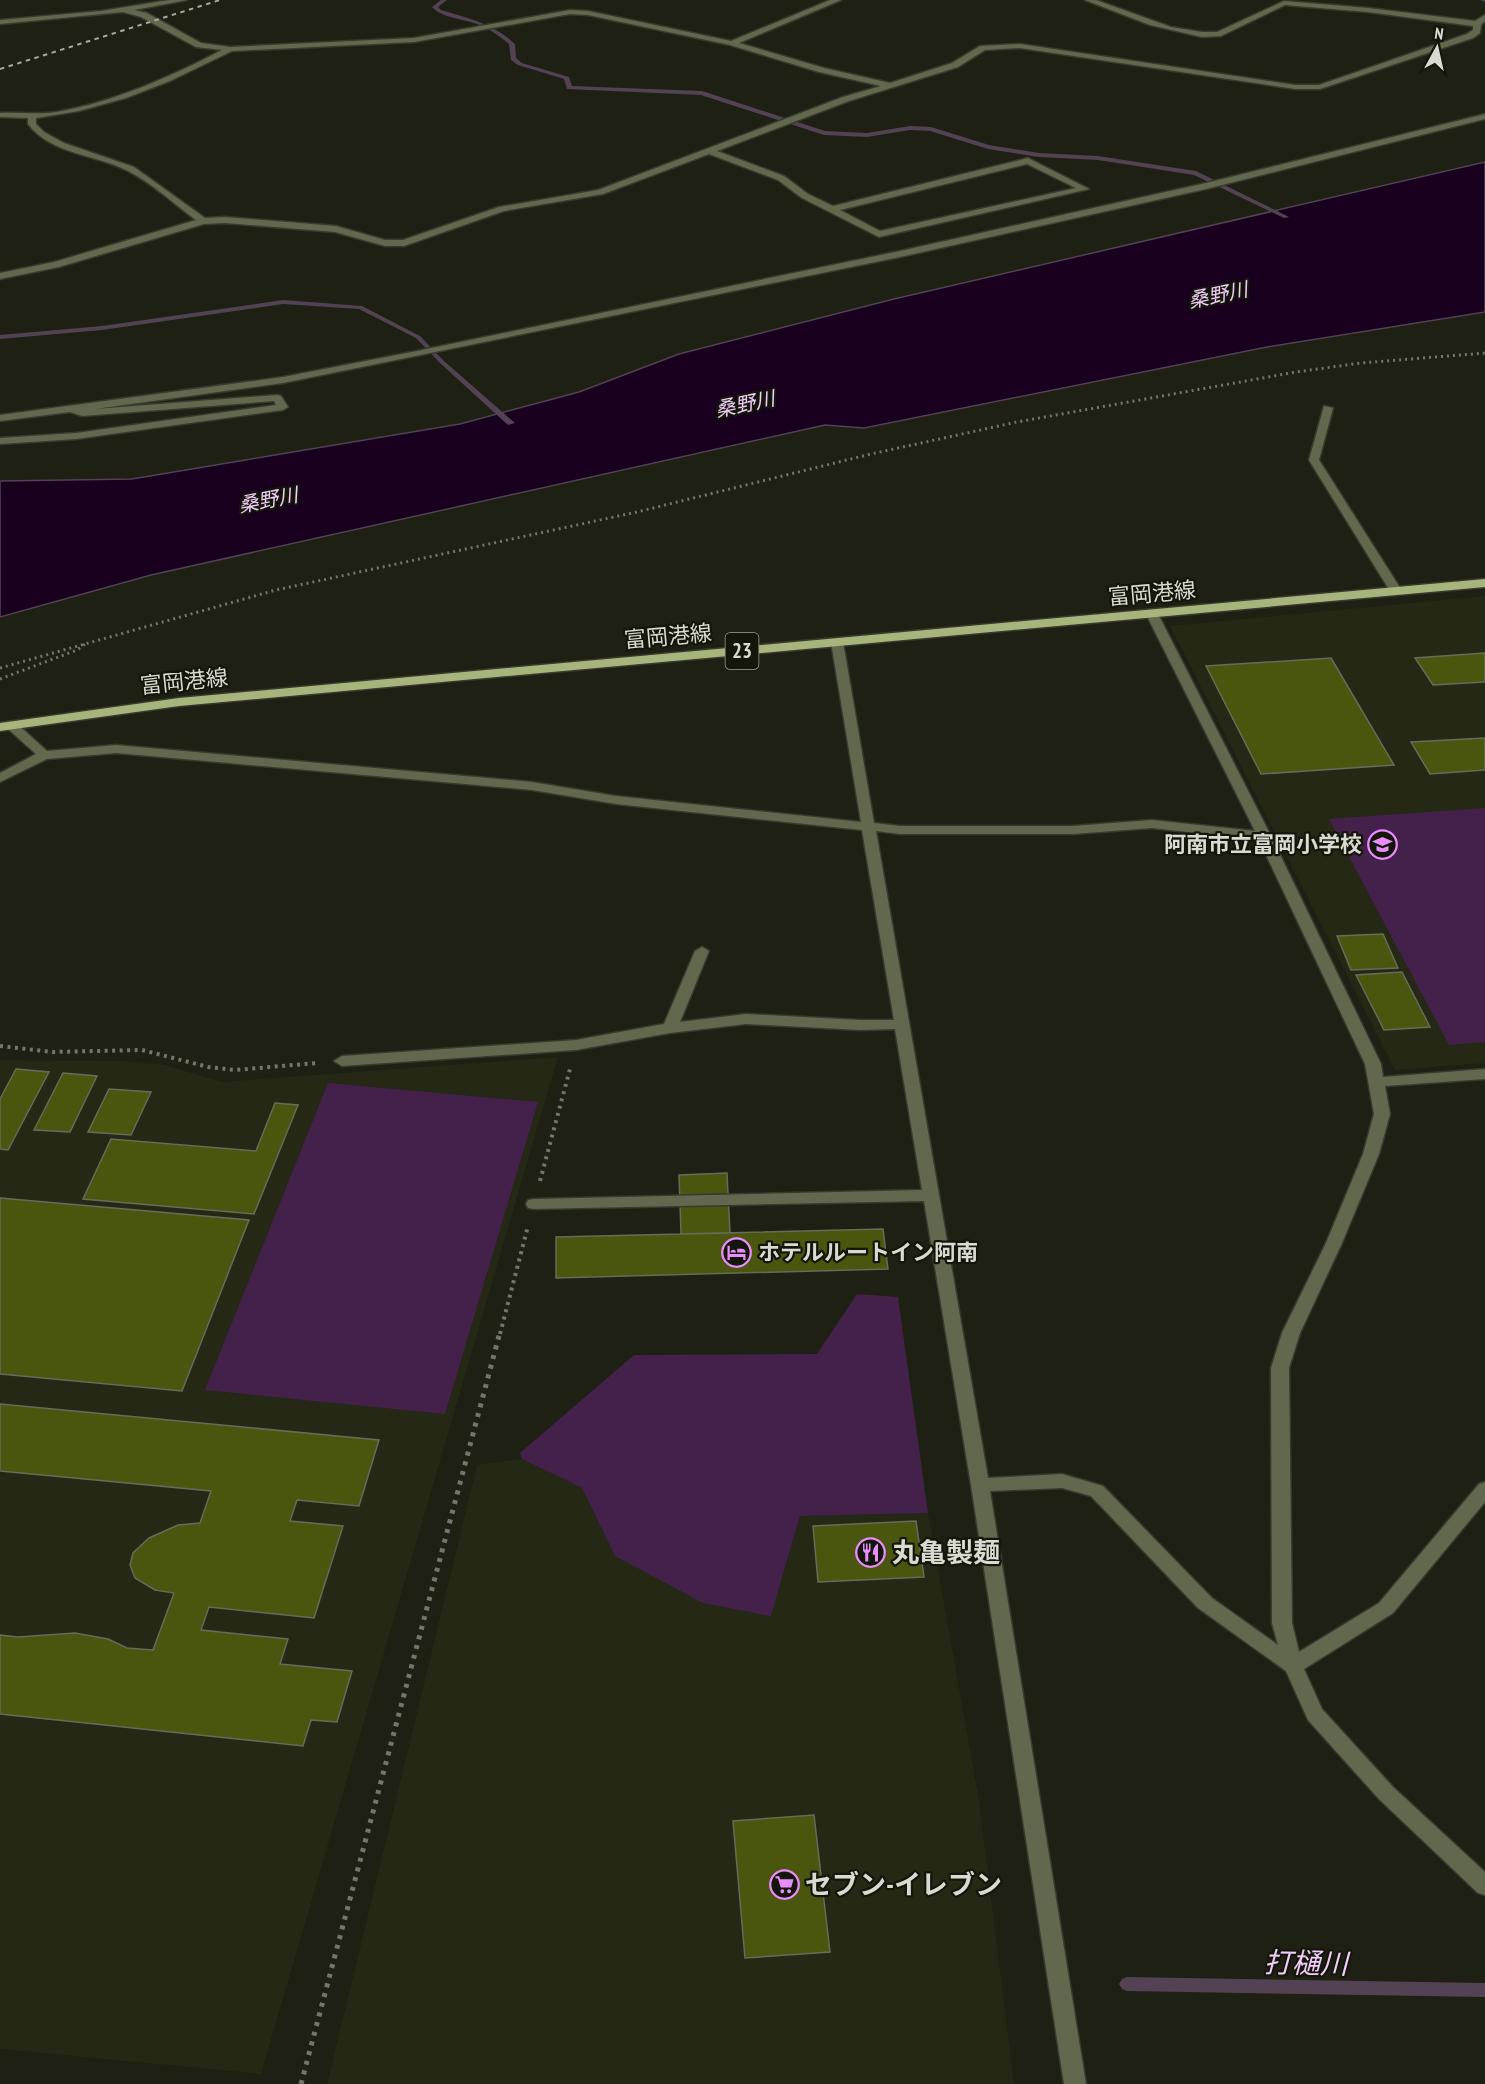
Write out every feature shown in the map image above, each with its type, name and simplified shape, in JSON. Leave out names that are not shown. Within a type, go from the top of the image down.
[{"type":"main road","name":"富岡港線","points":[[5,726],[179,702],[1485,583]]},
{"type":"street","points":[[0,22],[125,10],[183,0]]},
{"type":"street","points":[[732,43],[837,0]]},
{"type":"street","points":[[1089,0],[1177,30],[1208,35],[1218,34],[1284,3],[1368,10],[1477,24],[1485,17]]},
{"type":"street","points":[[125,10],[144,15],[199,45],[230,49],[414,39],[570,12],[732,43],[822,70],[889,85]]},
{"type":"street","points":[[0,276],[56,265],[203,221],[225,220],[336,230],[385,243],[404,243],[502,208],[600,192],[780,124],[955,64],[983,48],[1020,46],[1295,87],[1320,87],[1470,36],[1477,32],[1477,24]]},
{"type":"street","points":[[0,115],[55,114],[144,89],[230,49]]},
{"type":"street","points":[[32,116],[32,124],[41,134],[61,145],[131,169],[203,221]]},
{"type":"street","points":[[0,418],[283,380],[417,354],[900,254],[1060,216],[1206,186],[1485,116]]},
{"type":"street","points":[[709,151],[781,178],[805,196],[879,234],[1086,189],[1028,161],[832,209]]},
{"type":"street","points":[[996,221],[1060,216]]},
{"type":"street","points":[[907,229],[974,224]]},
{"type":"street","points":[[0,441],[76,435],[282,407],[277,398],[82,413],[71,409]]},
{"type":"street","points":[[1328,408],[1314,460],[1396,591]]},
{"type":"street","points":[[1152,614],[1264,836],[1373,1064],[1382,1114],[1371,1154],[1334,1243],[1291,1332],[1280,1368],[1282,1623],[1293,1666],[1314,1714],[1386,1793],[1485,1886]]},
{"type":"street","points":[[837,642],[980,1485],[1075,2084]]},
{"type":"street","points":[[5,726],[44,755]]},
{"type":"street","points":[[0,778],[44,755],[116,749],[532,786],[616,800],[900,830],[1073,830],[1152,824],[1264,836]]},
{"type":"street","points":[[670,1028],[702,951]]},
{"type":"street","points":[[342,1061],[576,1045],[670,1028],[746,1019],[860,1025],[901,1024]]},
{"type":"street","points":[[1376,1082],[1485,1074]]},
{"type":"street","points":[[534,1204],[930,1195]]},
{"type":"street","points":[[980,1485],[1062,1481],[1097,1491],[1204,1603],[1293,1666]]},
{"type":"street","points":[[1293,1666],[1386,1608],[1485,1489]]},
{"type":"path","points":[[0,668],[87,641],[276,590],[637,512],[871,454],[1017,422],[1296,372],[1361,363],[1485,353]]},
{"type":"path","points":[[0,679],[77,650],[87,641]]},
{"type":"path","points":[[301,2084],[576,1045]]},
{"type":"path","points":[[0,1046],[45,1051],[143,1050],[171,1055],[208,1067],[242,1069],[342,1061]]},
{"type":"shaded area","name":"阿南市立富岡小学校","points":[[1485,596],[1485,1063],[1395,1070],[1170,626]]},
{"type":"shaded area","points":[[1485,808],[1485,1042],[1449,1045],[1329,819]]},
{"type":"shaded area","points":[[558,1057],[261,2074],[0,2049],[0,1060],[125,1061],[165,1065],[222,1082]]},
{"type":"shaded area","points":[[328,1083],[538,1102],[445,1414],[205,1390]]},
{"type":"shaded area","points":[[857,1294],[898,1297],[928,1513],[800,1516],[771,1616],[703,1603],[615,1556],[582,1488],[522,1459],[520,1453],[634,1355],[817,1354]]},
{"type":"shaded area","points":[[522,1459],[582,1488],[615,1556],[778,1593],[800,1516],[928,1513],[979,1800],[1014,2084],[327,2084],[477,1465]]},
{"type":"water","name":"桑野川","points":[[1485,162],[1485,312],[1267,347],[864,428],[825,425],[151,575],[0,617],[0,481],[132,479],[460,424],[579,392],[679,354],[894,299]]},
{"type":"building","points":[[1485,653],[1485,682],[1433,685],[1415,658]]},
{"type":"building","points":[[1331,658],[1394,765],[1261,774],[1206,666]]},
{"type":"building","points":[[1485,738],[1485,770],[1430,774],[1411,742]]},
{"type":"building","points":[[1383,934],[1398,968],[1351,970],[1337,936]]},
{"type":"building","points":[[1402,972],[1430,1027],[1384,1030],[1356,975]]},
{"type":"building","points":[[16,1069],[49,1072],[8,1150],[0,1149],[0,1099]]},
{"type":"building","points":[[63,1073],[97,1076],[70,1132],[34,1130]]},
{"type":"building","points":[[109,1089],[151,1092],[131,1135],[88,1132]]},
{"type":"building","points":[[275,1103],[298,1105],[254,1214],[83,1199],[111,1139],[256,1151]]},
{"type":"building","points":[[727,1173],[730,1233],[681,1234],[679,1175]]},
{"type":"building","points":[[0,1198],[249,1220],[182,1391],[0,1374]]},
{"type":"building","points":[[883,1229],[888,1269],[556,1278],[556,1237]]},
{"type":"building","points":[[0,1404],[379,1440],[359,1506],[297,1500],[290,1521],[343,1526],[314,1618],[209,1607],[201,1630],[288,1639],[280,1664],[352,1671],[337,1722],[311,1720],[303,1746],[0,1714],[0,1635],[18,1637],[75,1633],[108,1639],[127,1648],[153,1650],[174,1593],[155,1590],[135,1578],[130,1565],[133,1553],[149,1538],[178,1525],[200,1523],[211,1491],[0,1471]]},
{"type":"building","points":[[916,1521],[924,1577],[818,1582],[813,1526]]},
{"type":"building","points":[[814,1815],[830,1952],[745,1958],[733,1821]]},
{"type":"waterway","points":[[444,0],[435,7],[439,11],[497,31],[512,44],[513,59],[520,64],[567,78],[569,88],[702,93],[824,133],[867,135],[910,128],[931,129],[988,147],[1039,155],[1098,158],[1196,173],[1286,217]]},
{"type":"waterway","points":[[0,337],[102,328],[283,302],[360,307],[418,337],[442,362],[511,423]]},
{"type":"waterway","name":"打樋川","points":[[1127,1984],[1485,1990]]},
{"type":"railway","points":[[0,69],[220,0]]},
{"type":"place","name":"阿南市立富岡小学校","points":[[1383,844]]},
{"type":"place","name":"ホテルルートイン阿南","points":[[737,1252]]},
{"type":"place","name":"丸亀製麺","points":[[871,1553]]},
{"type":"place","name":"セブン-イレブン","points":[[784,1885]]}]
